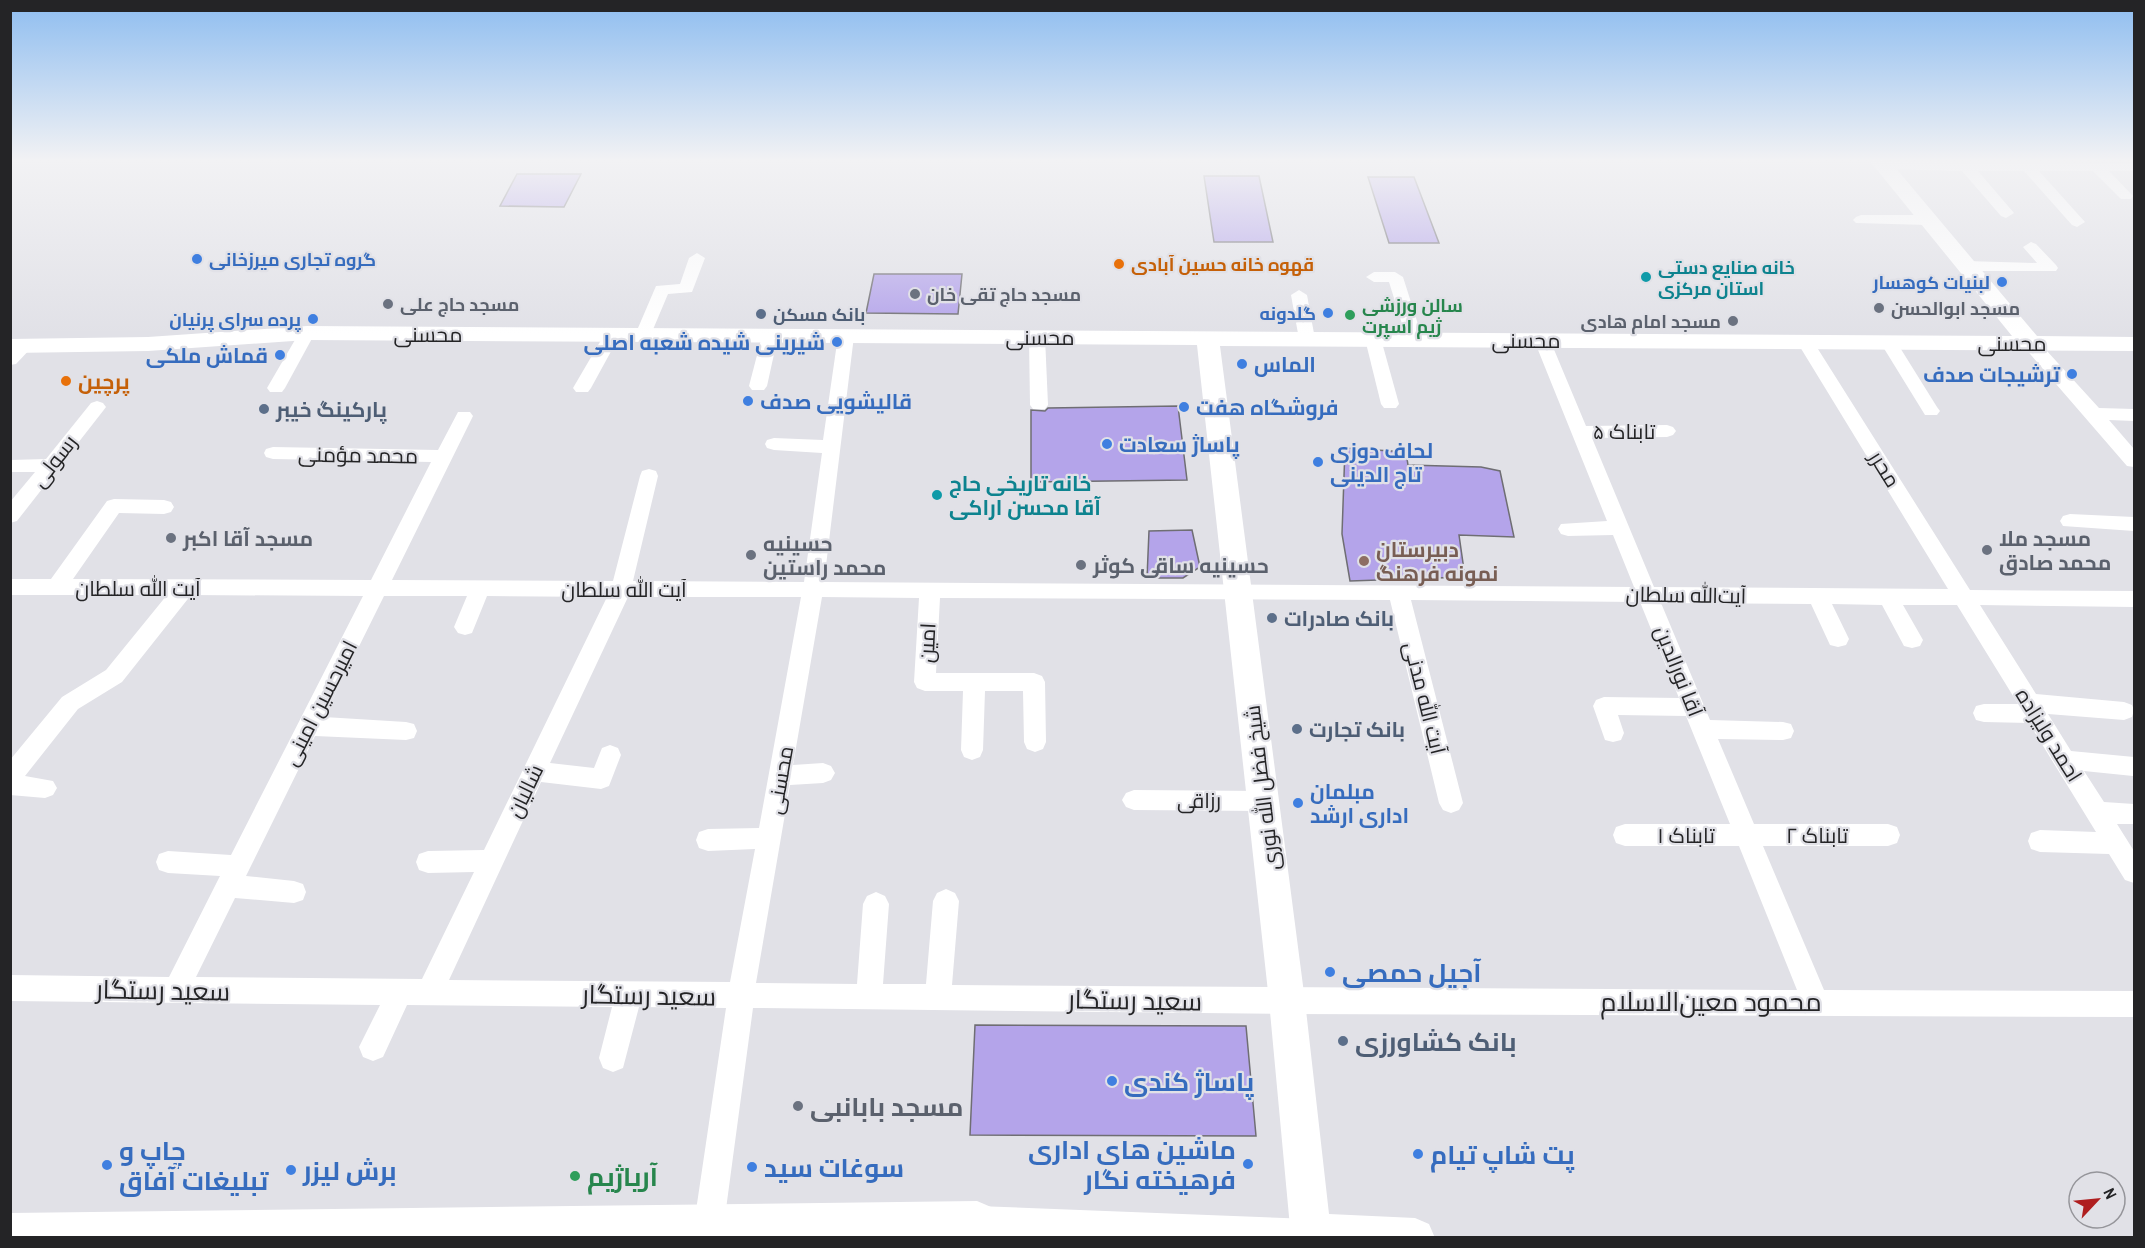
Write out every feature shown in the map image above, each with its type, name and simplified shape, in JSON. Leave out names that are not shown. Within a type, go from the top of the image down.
[{"type":"street","points":[[2074,218],[2077,222]]},
{"type":"street","points":[[1861,220],[1928,220],[2026,339],[2134,461]]},
{"type":"street","points":[[1966,266],[2050,268],[2031,247]]},
{"type":"street","points":[[643,335],[662,289],[686,289],[697,258]]},
{"type":"street","points":[[1374,278],[1395,277],[1414,336]]},
{"type":"street","points":[[1299,295],[1306,335]]},
{"type":"street","points":[[276,388],[307,333]]},
{"type":"street","name":"محسنی","points":[[15,351],[307,333],[1208,339],[1306,335],[2026,339],[2134,344]]},
{"type":"street","points":[[582,388],[612,335]]},
{"type":"street","name":"محسنی","points":[[1306,335],[1373,339],[1414,336],[1542,340],[1805,342],[2134,336]]},
{"type":"street","points":[[758,386],[770,336]]},
{"type":"street","name":"محسنی","points":[[709,1224],[741,996],[813,590],[846,336]]},
{"type":"street","points":[[1037,337],[1039,405]]},
{"type":"street","name":"شیخ فضل الله نوری","points":[[1208,339],[1287,1001],[1311,1236]]},
{"type":"street","points":[[1373,339],[1390,404]]},
{"type":"street","name":"آقا نورالدین","points":[[1542,340],[1815,1001]]},
{"type":"street","name":"محرر","points":[[1805,342],[1964,597]]},
{"type":"street","points":[[1888,342],[1931,411]]},
{"type":"street","name":"رسولی","points":[[10,516],[97,407]]},
{"type":"street","points":[[2094,414],[2134,415]]},
{"type":"street","name":"امیرحسین امینی","points":[[176,990],[464,416]]},
{"type":"street","name":"تابناک ۵","points":[[1581,432],[1667,431]]},
{"type":"street","points":[[774,444],[832,447]]},
{"type":"street","name":"محمد مؤمنی","points":[[273,453],[444,456]]},
{"type":"street","points":[[10,466],[51,465]]},
{"type":"street","name":"شالیان","points":[[429,993],[621,590],[649,476]]},
{"type":"street","points":[[56,588],[114,506],[164,507]]},
{"type":"street","points":[[2070,521],[2134,524]]},
{"type":"street","points":[[1568,529],[1620,528]]},
{"type":"street","name":"آیت الله سلطان","points":[[10,587],[1238,591]]},
{"type":"street","points":[[10,778],[70,703],[114,676],[185,588]]},
{"type":"street","points":[[465,627],[480,589]]},
{"type":"street","name":"امین","points":[[930,590],[925,682],[1034,682],[1035,742]]},
{"type":"street","name":"آیت‌الله سلطان","points":[[1238,591],[2134,599]]},
{"type":"street","name":"آیت الله مدنی","points":[[1400,593],[1451,803]]},
{"type":"street","points":[[1818,596],[1838,639]]},
{"type":"street","points":[[1888,597],[1912,640]]},
{"type":"street","name":"احمد ولیزاده","points":[[1964,597],[2134,872]]},
{"type":"street","points":[[972,750],[974,682]]},
{"type":"street","points":[[1613,733],[1604,706],[1694,707]]},
{"type":"street","points":[[1984,713],[2033,709],[2124,711]]},
{"type":"street","points":[[309,726],[406,731]]},
{"type":"street","points":[[1703,729],[1783,731]]},
{"type":"street","points":[[535,771],[601,779],[610,755]]},
{"type":"street","points":[[2065,760],[2133,766]]},
{"type":"street","points":[[780,776],[823,773]]},
{"type":"street","points":[[10,785],[45,789]]},
{"type":"street","name":"رزاقی","points":[[1134,800],[1263,801]]},
{"type":"street","points":[[2097,812],[2134,814]]},
{"type":"street","name":"تابناک ۱","points":[[1626,835],[1746,835]]},
{"type":"street","name":"تابناک ۲","points":[[1746,835],[1888,835]]},
{"type":"street","points":[[708,840],[769,838]]},
{"type":"street","points":[[2040,841],[2116,843]]},
{"type":"street","points":[[428,862],[491,861]]},
{"type":"street","points":[[168,862],[294,892]]},
{"type":"street","points":[[938,998],[946,901]]},
{"type":"street","points":[[869,997],[876,904]]},
{"type":"street","name":"سعید رستگار","points":[[10,988],[1287,1001]]},
{"type":"street","points":[[373,1047],[400,992]]},
{"type":"street","points":[[613,1058],[629,994]]},
{"type":"street","name":"محمود معین‌الاسلام","points":[[1287,1001],[1815,1001],[2134,1004]]},
{"type":"street","points":[[10,1233],[288,1233],[709,1224],[1415,1238]]},
{"type":"building","points":[[1210,218],[1268,218],[1273,242],[1214,242]]},
{"type":"building","points":[[1381,218],[1430,218],[1439,243],[1389,243]]},
{"type":"building","name":"مسجد حاج تقی خان","points":[[874,274],[962,274],[958,314],[866,313]]},
{"type":"building","name":"پاساژ سعادت","points":[[1178,406],[1187,480],[1031,482],[1031,410]]},
{"type":"building","name":"دبیرستان نمونه فرهنگ","points":[[1345,448],[1406,452],[1408,465],[1481,467],[1500,471],[1514,537],[1459,535],[1465,577],[1350,581],[1342,534]]},
{"type":"building","points":[[1192,530],[1200,567],[1183,578],[1147,578],[1149,531]]},
{"type":"building","name":"پاساژ کندی","points":[[975,1025],[1246,1026],[1256,1136],[970,1135]]},
{"type":"place","name":"گروه تجاری میرزخانی","points":[[197,259]]},
{"type":"place","name":"قهوه خانه حسین آبادی","points":[[1119,264]]},
{"type":"place","name":"خانه صنایع دستی استان مرکزی","points":[[1646,277]]},
{"type":"place","name":"لبنیات کوهسار","points":[[2002,282]]},
{"type":"place","name":"مسجد حاج تقی خان","points":[[915,294]]},
{"type":"place","name":"مسجد حاج علی","points":[[388,304]]},
{"type":"place","name":"مسجد ابوالحسن","points":[[1879,308]]},
{"type":"place","name":"گلدونه","points":[[1328,313]]},
{"type":"place","name":"بانک مسکن","points":[[761,314]]},
{"type":"place","name":"سالن ورزشی ژیم اسپرت","points":[[1350,315]]},
{"type":"place","name":"پرده سرای پرنیان","points":[[313,319]]},
{"type":"place","name":"مسجد امام هادی","points":[[1733,321]]},
{"type":"place","name":"شیرینی شیده شعبه اصلی","points":[[837,342]]},
{"type":"place","name":"قماش ملکی","points":[[280,355]]},
{"type":"place","name":"الماس","points":[[1242,364]]},
{"type":"place","name":"ترشیجات صدف","points":[[2072,374]]},
{"type":"place","name":"پرچین","points":[[66,381]]},
{"type":"place","name":"قالیشویی صدف","points":[[748,401]]},
{"type":"place","name":"فروشگاه هفت","points":[[1184,407]]},
{"type":"place","name":"پارکینگ خیبر","points":[[264,409]]},
{"type":"place","name":"پاساژ سعادت","points":[[1107,444]]},
{"type":"place","name":"لحاف دوزی تاج الدینی","points":[[1318,462]]},
{"type":"place","name":"خانه تاریخی حاج آقا محسن اراکی","points":[[937,495]]},
{"type":"place","name":"مسجد آقا اکبر","points":[[171,538]]},
{"type":"place","name":"مسجد ملا محمد صادق","points":[[1987,550]]},
{"type":"place","name":"حسینیه محمد راستین","points":[[751,555]]},
{"type":"place","name":"دبیرستان نمونه فرهنگ","points":[[1364,561]]},
{"type":"place","name":"حسینیه ساقی کوثر","points":[[1081,565]]},
{"type":"place","name":"بانک صادرات","points":[[1272,618]]},
{"type":"place","name":"بانک تجارت","points":[[1297,729]]},
{"type":"place","name":"مبلمان اداری ارشد","points":[[1298,803]]},
{"type":"place","name":"آجیل حمصی","points":[[1330,972]]},
{"type":"place","name":"بانک کشاورزی","points":[[1343,1041]]},
{"type":"place","name":"پاساژ کندی","points":[[1112,1081]]},
{"type":"place","name":"مسجد بابانبی","points":[[798,1106]]},
{"type":"place","name":"پت شاپ تیام","points":[[1418,1154]]},
{"type":"place","name":"ماشین های اداری فرهیخته نگار","points":[[1248,1164]]},
{"type":"place","name":"چاپ و تبلیغات آفاق","points":[[107,1165]]},
{"type":"place","name":"سوغات سید","points":[[752,1167]]},
{"type":"place","name":"برش لیزر","points":[[291,1170]]},
{"type":"place","name":"آریاژیم","points":[[575,1176]]}]
